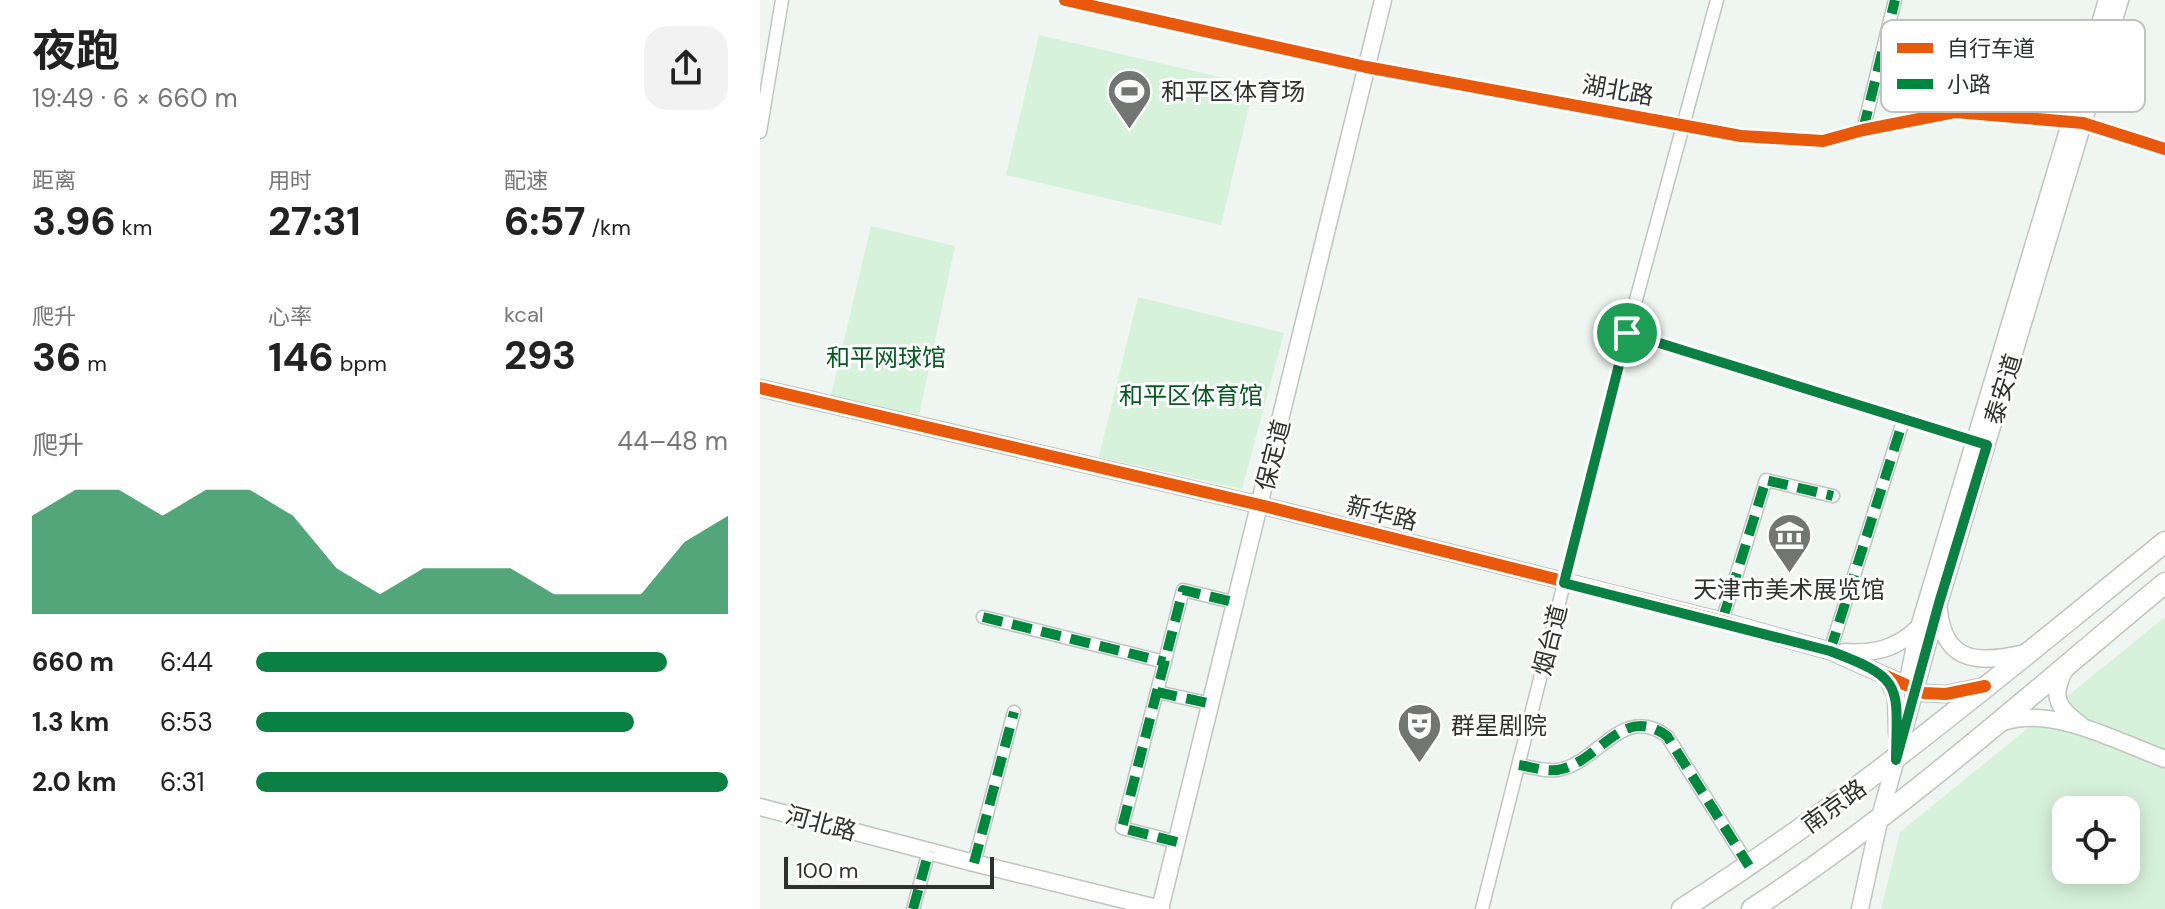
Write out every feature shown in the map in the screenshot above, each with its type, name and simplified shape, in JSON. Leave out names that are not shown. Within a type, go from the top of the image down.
[{"type":"main road","name":"南京路","points":[[1682,909],[1749,866],[1896,760],[2165,542]]},
{"type":"main road","name":"南京路","points":[[1752,909],[1806,874],[1880,817],[2165,583]]},
{"type":"street","points":[[760,102],[780,0]]},
{"type":"street","points":[[760,132],[780,0]]},
{"type":"street","name":"湖北路","points":[[1065,0],[1366,67],[1741,136],[1823,141],[1955,112],[2076,122],[2165,149]]},
{"type":"street","name":"保定道","points":[[1161,909],[1383,0]]},
{"type":"street","name":"烟台道","points":[[1482,909],[1627,333],[1717,0]]},
{"type":"street","points":[[1890,20],[1895,0]]},
{"type":"street","name":"泰安道","points":[[2102,20],[2107,0]]},
{"type":"street","name":"泰安道","points":[[2113,20],[2120,0]]},
{"type":"street","points":[[1863,130],[1881,57]]},
{"type":"street","name":"泰安道","points":[[1911,688],[1939,603],[1981,443],[2079,112]]},
{"type":"street","name":"泰安道","points":[[2076,122],[2080,112]]},
{"type":"street","points":[[1627,333],[1981,443]]},
{"type":"street","name":"新华路","points":[[760,388],[1260,505],[1722,621],[1830,651],[1911,688],[1946,694],[1985,686]]},
{"type":"street","points":[[1904,418],[1830,651],[1857,653],[1885,650],[1908,638],[1919,627]]},
{"type":"street","name":"泰安道","points":[[1860,909],[1896,760],[1911,688],[1919,627],[1981,443]]},
{"type":"street","points":[[1722,621],[1766,480],[1833,496]]},
{"type":"street","points":[[1177,842],[1122,828],[1183,590],[1237,603]]},
{"type":"street","points":[[1939,603],[1944,637],[1959,652],[1978,659],[1991,659],[2030,651]]},
{"type":"street","points":[[983,617],[1165,662]]},
{"type":"street","points":[[2066,667],[2058,685],[2058,702],[2070,717],[2087,730]]},
{"type":"street","points":[[1887,678],[1896,696],[1896,760]]},
{"type":"street","points":[[1157,692],[1212,704]]},
{"type":"street","points":[[974,863],[1014,712]]},
{"type":"street","points":[[1994,726],[2013,718],[2034,717],[2087,730],[2165,759]]},
{"type":"street","points":[[1519,765],[1560,770],[1571,766],[1624,730],[1640,725],[1654,727],[1667,736],[1749,866]]},
{"type":"street","name":"河北路","points":[[760,807],[1161,909]]},
{"type":"street","points":[[913,909],[929,851]]},
{"type":"green space","name":"和平区体育场","points":[[1039,35],[1254,85],[1221,225],[1006,175]]},
{"type":"green space","name":"和平网球馆","points":[[871,226],[955,246],[919,415],[831,395]]},
{"type":"green space","name":"和平区体育馆","points":[[1138,297],[1284,333],[1242,489],[1099,457]]},
{"type":"green space","points":[[2165,617],[2165,909],[1881,909],[1900,832]]},
{"type":"marked path","points":[[1890,20],[1895,0]]},
{"type":"marked path","points":[[1863,130],[1881,57]]},
{"type":"marked path","points":[[1830,651],[1904,418]]},
{"type":"marked path","points":[[1722,621],[1766,480],[1833,496]]},
{"type":"marked path","points":[[1177,842],[1122,828],[1183,590],[1237,603]]},
{"type":"marked path","points":[[983,617],[1165,662]]},
{"type":"marked path","points":[[1157,692],[1212,704]]},
{"type":"marked path","points":[[974,863],[1014,712]]},
{"type":"marked path","points":[[1519,765],[1546,770],[1562,769],[1625,730],[1638,726],[1651,728],[1667,736],[1749,866]]},
{"type":"marked path","points":[[913,909],[929,851]]},
{"type":"cycle path","points":[[1065,0],[1366,67],[1741,136],[1823,141],[1955,112],[2083,123],[2165,149]]},
{"type":"cycle path","points":[[760,388],[1260,505],[1722,621],[1830,651],[1924,693],[1946,694],[1985,686]]},
{"type":"place","name":"和平区体育场","points":[[1130,130]]},
{"type":"place","name":"天津市美术展览馆","points":[[1789,574]]},
{"type":"place","name":"群星剧院","points":[[1420,764]]},
{"type":"route","points":[[1627,333],[1987,445],[1896,760],[1896,696],[1887,678],[1859,662],[1722,621],[1564,583],[1627,333]]}]
